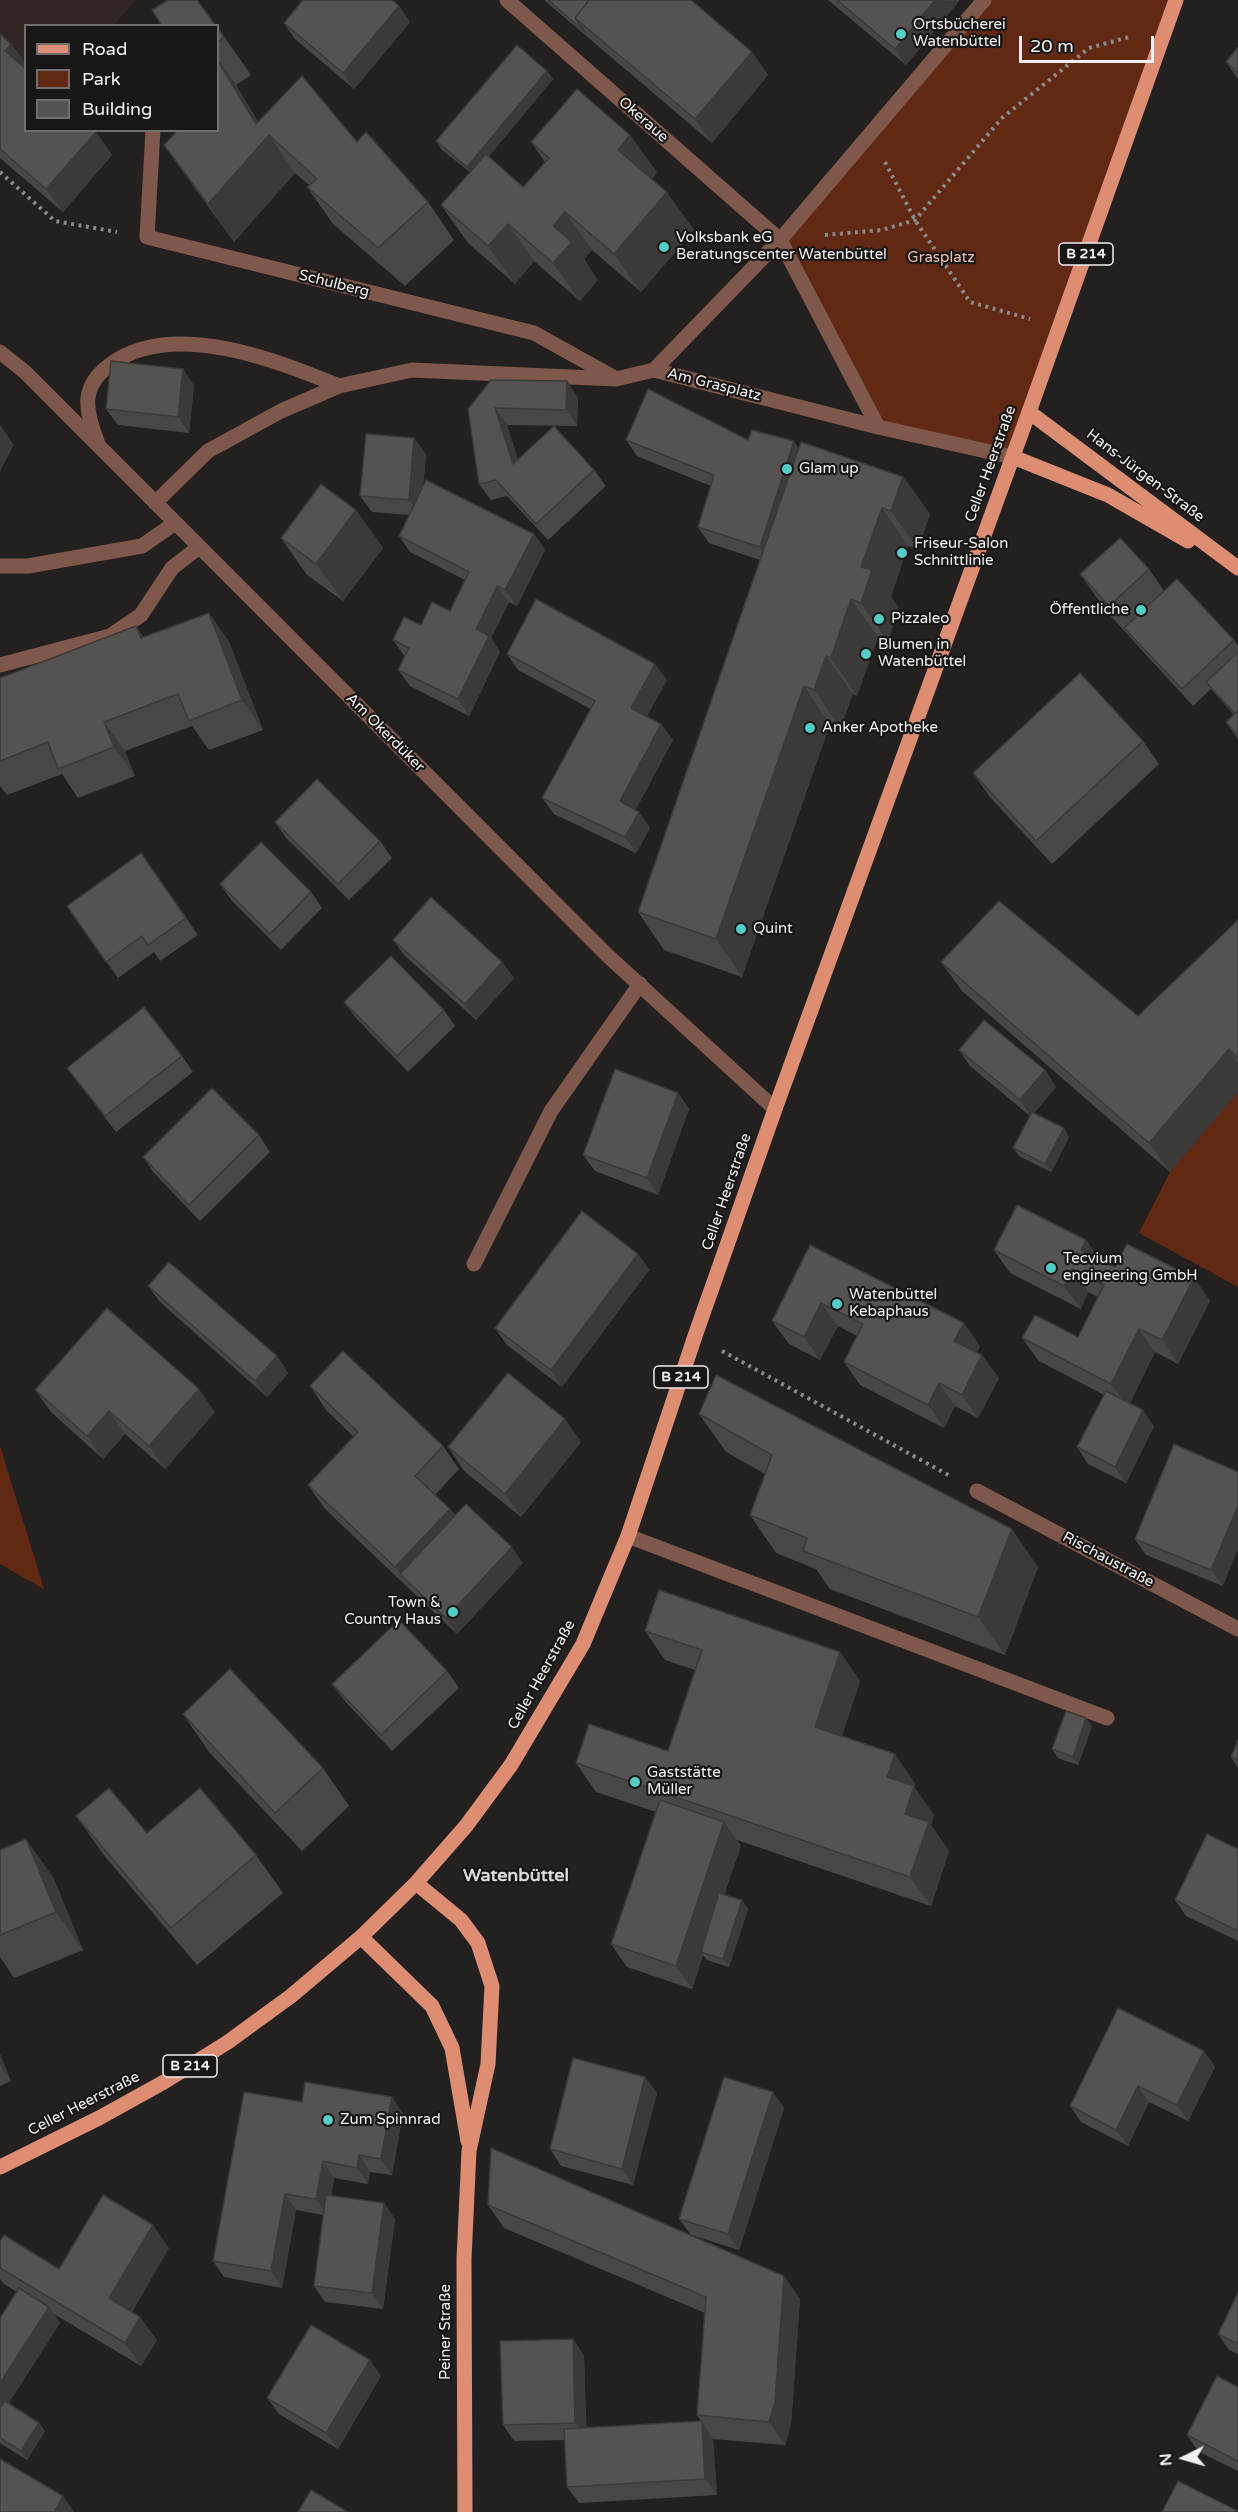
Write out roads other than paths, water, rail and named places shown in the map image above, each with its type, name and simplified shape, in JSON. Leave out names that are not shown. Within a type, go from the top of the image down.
[{"type":"main road","name":"Celler Heerstraße","points":[[0,2167],[99,2118],[219,2048],[291,1996],[362,1937],[416,1883],[466,1826],[511,1765],[583,1644],[628,1536],[775,1109],[1013,457],[1176,0]]},
{"type":"main road","name":"Hans-Jürgen-Straße","points":[[1029,412],[1238,569]]},
{"type":"main road","name":"Hans-Jürgen-Straße","points":[[1013,457],[1108,495],[1238,569]]},
{"type":"main road","name":"Peiner Straße","points":[[416,1883],[461,1920],[478,1943],[492,1986],[488,2064],[469,2151],[464,2259],[465,2512]]},
{"type":"main road","name":"Peiner Straße","points":[[362,1937],[432,2006],[452,2048],[469,2151]]},
{"type":"street","name":"Okeraue","points":[[507,0],[780,240]]},
{"type":"street","name":"Am Grasplatz","points":[[984,0],[780,240],[654,370],[878,427],[1013,457]]},
{"type":"street","name":"Schulberg","points":[[153,132],[147,237],[534,333],[616,379]]},
{"type":"street","points":[[780,240],[878,427]]},
{"type":"street","points":[[99,447],[88,418],[87,395],[99,372],[124,354],[154,345],[185,343],[225,350],[287,365],[339,386]]},
{"type":"street","name":"Am Okerdüker","points":[[0,352],[25,372],[607,955],[775,1109]]},
{"type":"street","points":[[155,503],[208,451],[282,411],[339,386],[412,370],[616,379],[654,370]]},
{"type":"street","points":[[0,566],[28,566],[142,546],[175,523]]},
{"type":"street","points":[[0,665],[110,636],[141,615],[172,568],[199,547]]},
{"type":"street","points":[[474,1264],[551,1111],[640,984]]},
{"type":"street","name":"Rischaustraße","points":[[977,1491],[1238,1629]]},
{"type":"street","points":[[628,1536],[1107,1718]]},
{"type":"place","name":"Ortsbücherei Watenbüttel","points":[[901,34]]},
{"type":"place","name":"Volksbank eG Beratungscenter Watenbüttel","points":[[664,247]]},
{"type":"place","name":"Glam up","points":[[787,469]]},
{"type":"place","name":"Friseur-Salon Schnittlinie","points":[[902,553]]},
{"type":"place","name":"Öffentliche","points":[[1141,610]]},
{"type":"place","name":"Pizzaleo","points":[[879,619]]},
{"type":"place","name":"Blumen in Watenbüttel","points":[[866,654]]},
{"type":"place","name":"Anker Apotheke","points":[[810,728]]},
{"type":"place","name":"Quint","points":[[741,929]]},
{"type":"place","name":"Tecvium engineering GmbH","points":[[1051,1268]]},
{"type":"place","name":"Watenbüttel Kebaphaus","points":[[837,1304]]},
{"type":"place","name":"Town & Country Haus","points":[[453,1612]]},
{"type":"place","name":"Gaststätte Müller","points":[[635,1782]]},
{"type":"place","name":"Zum Spinnrad","points":[[328,2120]]},
{"type":"district","name":"Watenbüttel","points":[[516,1876]]},
{"type":"park label","name":"Grasplatz","points":[[941,258]]}]
